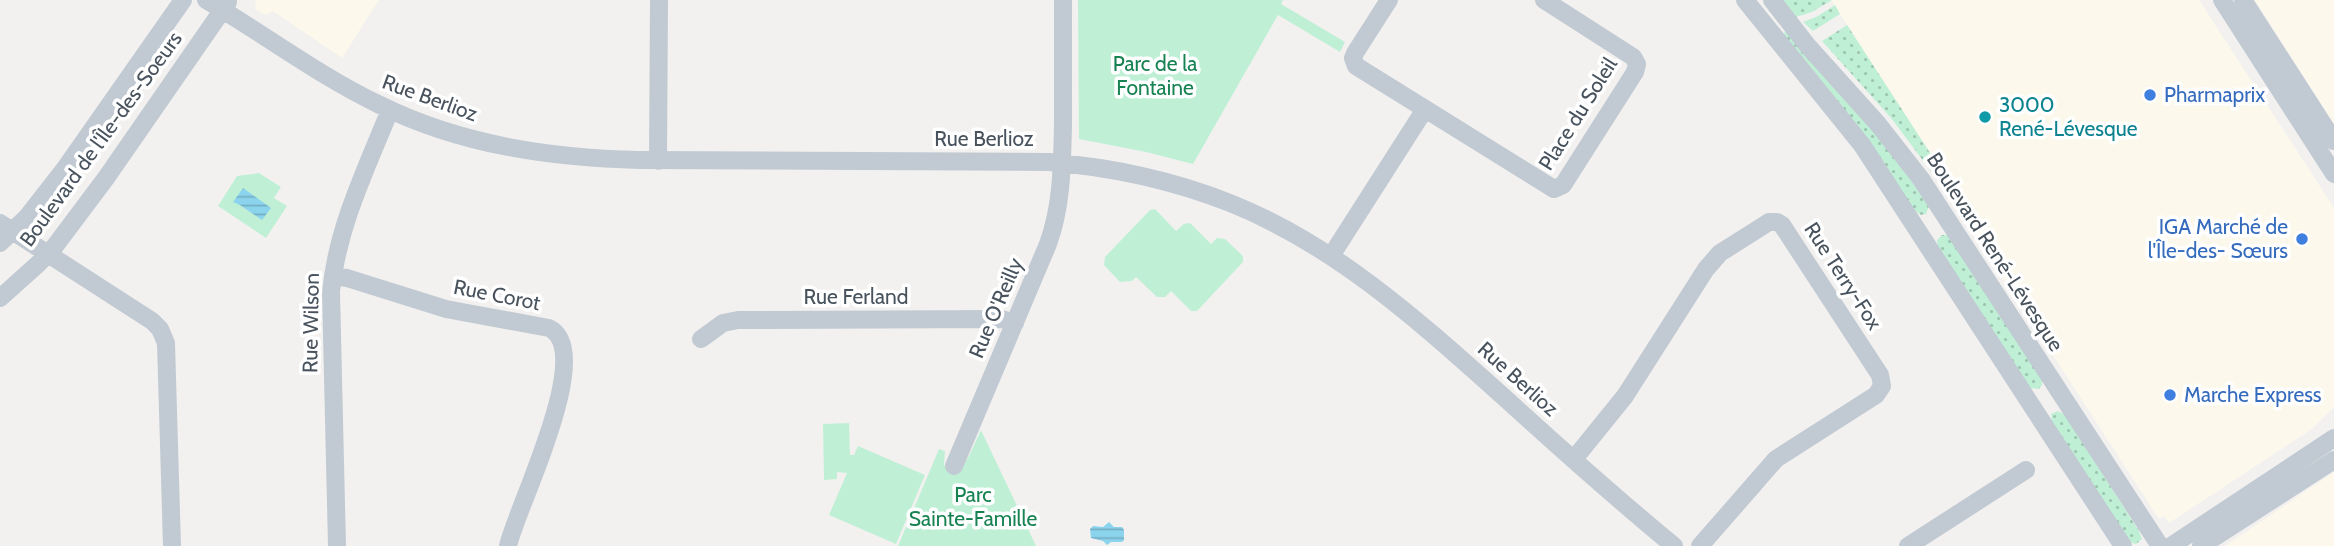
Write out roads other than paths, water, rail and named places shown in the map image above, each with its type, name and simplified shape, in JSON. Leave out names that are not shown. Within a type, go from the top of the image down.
[{"type":"street","name":"Boulevard de l'Île-des-Soeurs","points":[[4,233],[27,217],[66,167],[184,0]]},
{"type":"street","name":"Rue Berlioz","points":[[206,0],[226,5],[335,81],[390,110],[460,135],[525,151],[580,158],[659,160],[1062,163],[1140,176],[1203,193],[1262,218],[1331,256],[1379,291],[1674,546]]},
{"type":"street","points":[[659,0],[659,160]]},
{"type":"street","name":"Rue O'Reilly","points":[[954,466],[1054,227],[1062,163],[1063,0]]},
{"type":"street","name":"Place du Soleil","points":[[1389,0],[1355,53],[1354,64],[1549,188],[1557,189],[1561,187],[1635,72],[1637,64],[1633,57],[1544,0]]},
{"type":"street","points":[[1745,0],[1862,145],[2123,546]]},
{"type":"street","name":"Boulevard René-Lévesque","points":[[1772,0],[1921,178],[2160,546]]},
{"type":"street","points":[[2222,0],[2334,174]]},
{"type":"street","points":[[2243,0],[2334,141]]},
{"type":"street","name":"Boulevard de l'Île-des-Soeurs","points":[[0,298],[47,255],[106,178],[226,5]]},
{"type":"street","points":[[1331,256],[1425,109]]},
{"type":"street","name":"Rue Wilson","points":[[337,546],[333,276],[343,229],[390,110]]},
{"type":"street","name":"Rue Terry-Fox","points":[[1574,460],[1625,396],[1712,261],[1764,225],[1779,223],[1880,375],[1882,386],[1875,395],[1776,459],[1700,546]]},
{"type":"street","points":[[4,233],[47,255],[152,321],[164,337],[172,546]]},
{"type":"street","name":"Rue Corot","points":[[333,276],[446,309],[549,328],[560,337],[563,344],[563,364],[556,411],[543,453],[516,514],[508,546]]},
{"type":"street","name":"Rue Ferland","points":[[701,339],[723,323],[738,320],[1002,319],[1015,323]]},
{"type":"street","points":[[2171,546],[2334,439]]},
{"type":"street","points":[[2201,546],[2334,460]]},
{"type":"street","points":[[1909,546],[2026,470]]},
{"type":"water","points":[[243,188],[271,208],[262,220],[233,202]]},
{"type":"water","points":[[1109,522],[1124,530],[1122,542],[1111,542],[1107,545],[1091,538],[1090,529],[1093,526],[1103,527]]},
{"type":"place","name":"Pharmaprix","points":[[2150,95]]},
{"type":"place","name":"3000 René-Lévesque","points":[[1985,117]]},
{"type":"place","name":"IGA Marché de l'Île-des- Sœurs","points":[[2302,239]]},
{"type":"place","name":"Marche Express","points":[[2170,395]]},
{"type":"park label","name":"Parc de la Fontaine","points":[[1155,76]]},
{"type":"park label","name":"Parc Sainte-Famille","points":[[973,507]]}]
